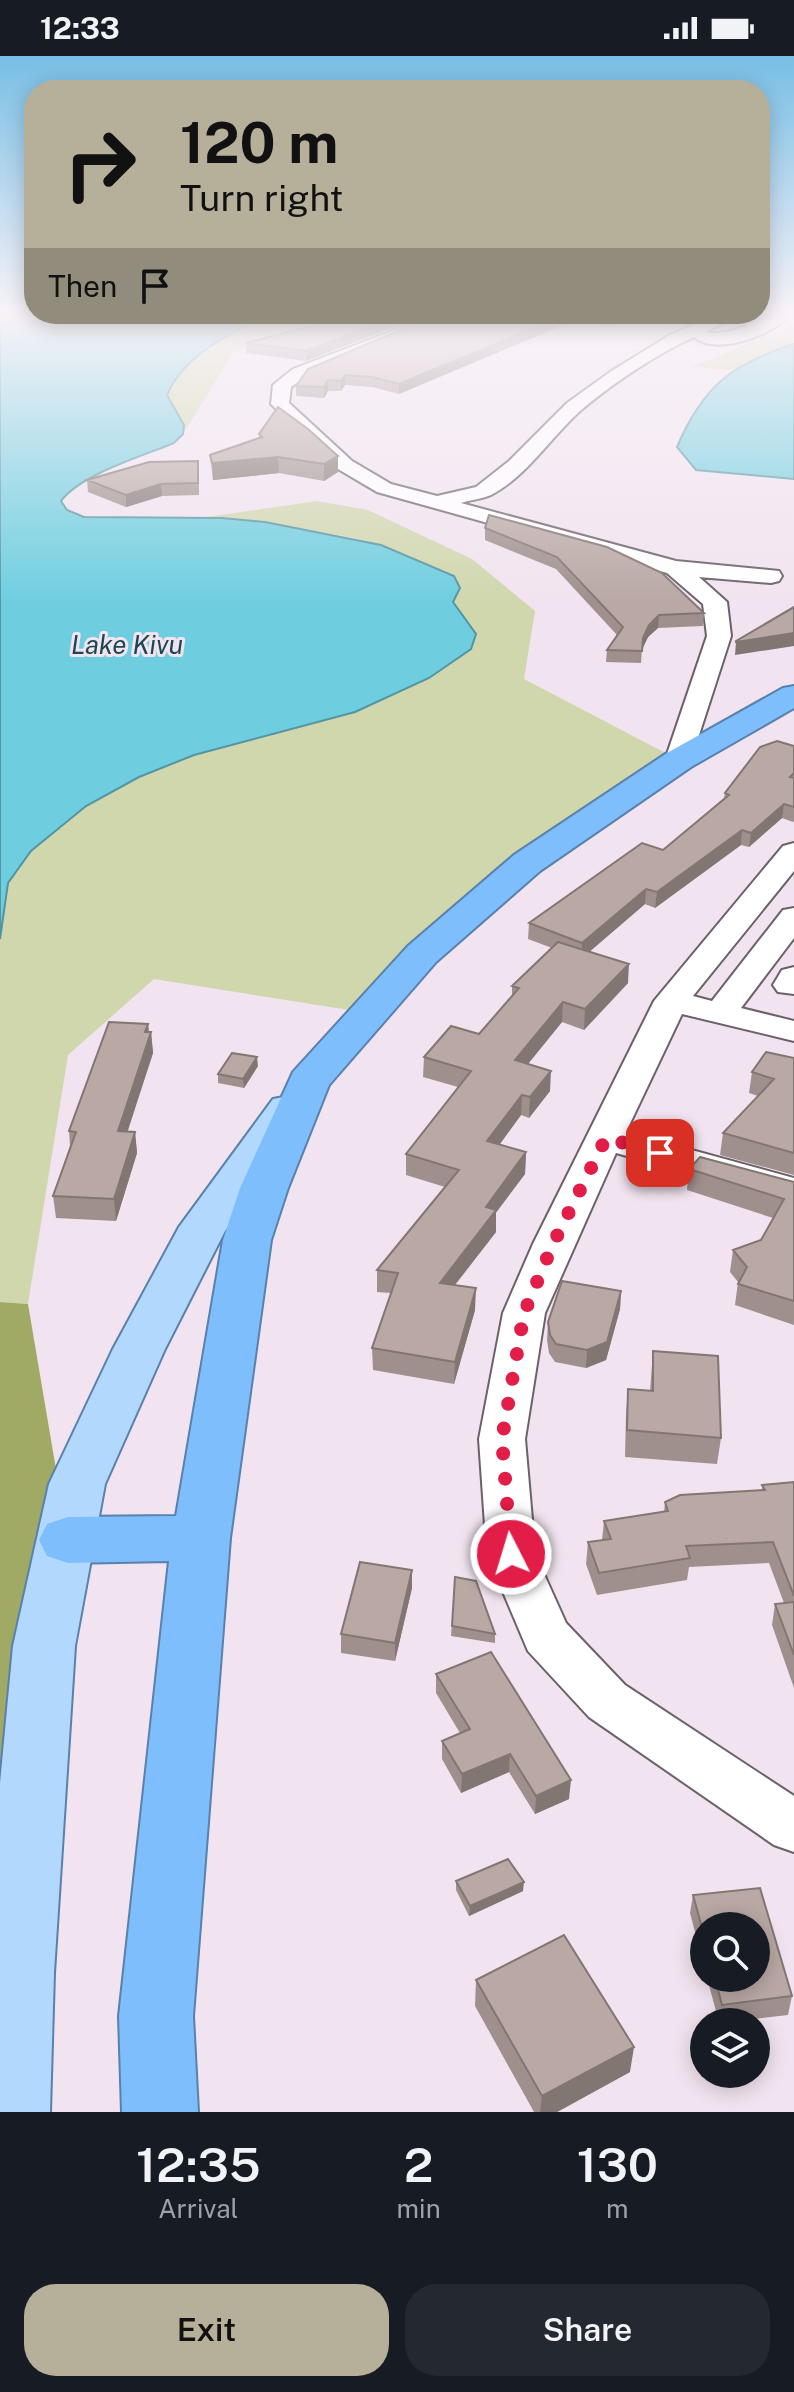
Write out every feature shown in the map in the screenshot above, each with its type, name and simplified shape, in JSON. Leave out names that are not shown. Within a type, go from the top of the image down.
[{"type":"highway","points":[[160,2112],[156,2016],[201,1538],[247,1240],[264,1188],[309,1081],[422,954],[527,863],[679,760],[794,695]]},
{"type":"highway","points":[[68,1540],[201,1538]]},
{"type":"main road","points":[[12,2112],[18,1973],[44,1646],[77,1484],[153,1322],[203,1227],[309,1081]]},
{"type":"street","points":[[288,411],[357,475],[384,488],[675,568],[722,599]]},
{"type":"street","points":[[432,503],[483,491],[516,465],[570,411]]},
{"type":"street","points":[[483,491],[512,500]]},
{"type":"street","points":[[542,509],[710,565],[771,576]]},
{"type":"street","points":[[679,760],[719,636],[722,599],[710,565]]},
{"type":"street","points":[[675,568],[794,565]]},
{"type":"street","points":[[722,599],[794,565]]},
{"type":"street","points":[[794,852],[671,1001],[553,1244],[524,1313],[502,1439],[511,1554],[546,1636],[607,1701],[794,1827]]},
{"type":"street","points":[[720,1013],[794,917]]},
{"type":"street","points":[[671,1001],[794,1031]]},
{"type":"street","points":[[606,1138],[794,1190]]},
{"type":"green space","points":[[176,411],[197,411],[183,434],[184,425]]},
{"type":"green space","points":[[317,501],[368,510],[472,559],[535,611],[524,679],[679,760],[527,863],[368,1013],[154,979],[68,1055],[28,1304],[0,1302],[0,939],[8,883],[31,851],[86,806],[139,777],[194,755],[355,712],[476,634],[453,602],[454,576],[444,571],[381,545],[354,538],[265,522],[200,518]]},
{"type":"green space","points":[[0,1302],[28,1304],[68,1540],[12,2112],[0,2112]]},
{"type":"water","name":"Lake Kivu","points":[[0,411],[176,411],[184,425],[183,434],[174,443],[97,474],[70,491],[61,501],[67,510],[84,517],[222,518],[265,522],[381,545],[454,576],[460,588],[453,602],[476,634],[471,649],[429,678],[355,712],[194,755],[139,777],[86,806],[31,851],[8,883],[0,939]]},
{"type":"water","points":[[696,411],[794,411],[794,479],[696,470],[677,447]]},
{"type":"building","points":[[275,411],[283,411],[338,456],[324,464],[278,457],[212,463],[210,455],[262,437],[259,434]]},
{"type":"building","points":[[198,461],[198,483],[161,484],[126,495],[87,480],[149,462]]},
{"type":"building","points":[[489,515],[607,547],[662,573],[704,613],[659,615],[649,625],[643,638],[642,651],[607,650],[623,627],[557,557],[485,528]]},
{"type":"building","points":[[794,607],[794,633],[736,642],[736,641]]},
{"type":"building","points":[[777,741],[794,746],[794,773],[790,777],[794,778],[794,807],[784,804],[751,833],[742,830],[657,892],[646,889],[582,943],[529,923],[642,843],[663,850],[729,795],[725,793],[760,747]]},
{"type":"building","points":[[558,942],[629,964],[585,1009],[563,1002],[515,1060],[551,1071],[530,1097],[522,1095],[487,1141],[526,1152],[486,1207],[496,1210],[440,1283],[476,1288],[455,1362],[372,1348],[398,1273],[377,1270],[459,1170],[406,1154],[471,1071],[424,1057],[451,1026],[479,1034],[519,988],[512,986]]},
{"type":"building","points":[[109,1022],[148,1024],[145,1032],[151,1032],[118,1131],[135,1132],[114,1199],[53,1196],[76,1132],[69,1131]]},
{"type":"building","points":[[766,1052],[794,1058],[794,1153],[723,1133],[774,1079],[752,1072]]},
{"type":"building","points":[[232,1053],[257,1057],[243,1079],[218,1074]]},
{"type":"building","points":[[700,1157],[794,1182],[794,1301],[738,1284],[747,1267],[733,1250],[761,1240],[784,1199],[689,1169]]},
{"type":"building","points":[[562,1281],[621,1291],[607,1342],[587,1350],[556,1344],[550,1335],[548,1322]]},
{"type":"building","points":[[653,1351],[718,1356],[721,1438],[627,1430],[628,1389],[653,1391]]},
{"type":"building","points":[[794,1482],[794,1596],[773,1542],[686,1546],[690,1558],[599,1573],[588,1542],[611,1539],[604,1521],[668,1511],[665,1502],[680,1495],[765,1490],[762,1485]]},
{"type":"building","points":[[360,1562],[412,1570],[395,1643],[341,1634]]},
{"type":"building","points":[[455,1577],[476,1581],[495,1634],[452,1626]]},
{"type":"building","points":[[794,1602],[794,1655],[775,1604]]},
{"type":"building","points":[[491,1652],[571,1780],[536,1796],[510,1754],[462,1774],[442,1741],[470,1729],[436,1674]]},
{"type":"building","points":[[508,1859],[524,1882],[470,1906],[456,1881]]},
{"type":"building","points":[[760,1888],[767,1912],[698,1912],[693,1895]]},
{"type":"building","points":[[770,1922],[792,1996],[722,2005],[719,1992],[770,1992]]},
{"type":"building","points":[[564,1935],[634,2047],[542,2096],[476,1980]]},
{"type":"route","points":[[511,1554],[502,1439],[524,1313],[553,1244],[606,1138],[660,1153]]}]
